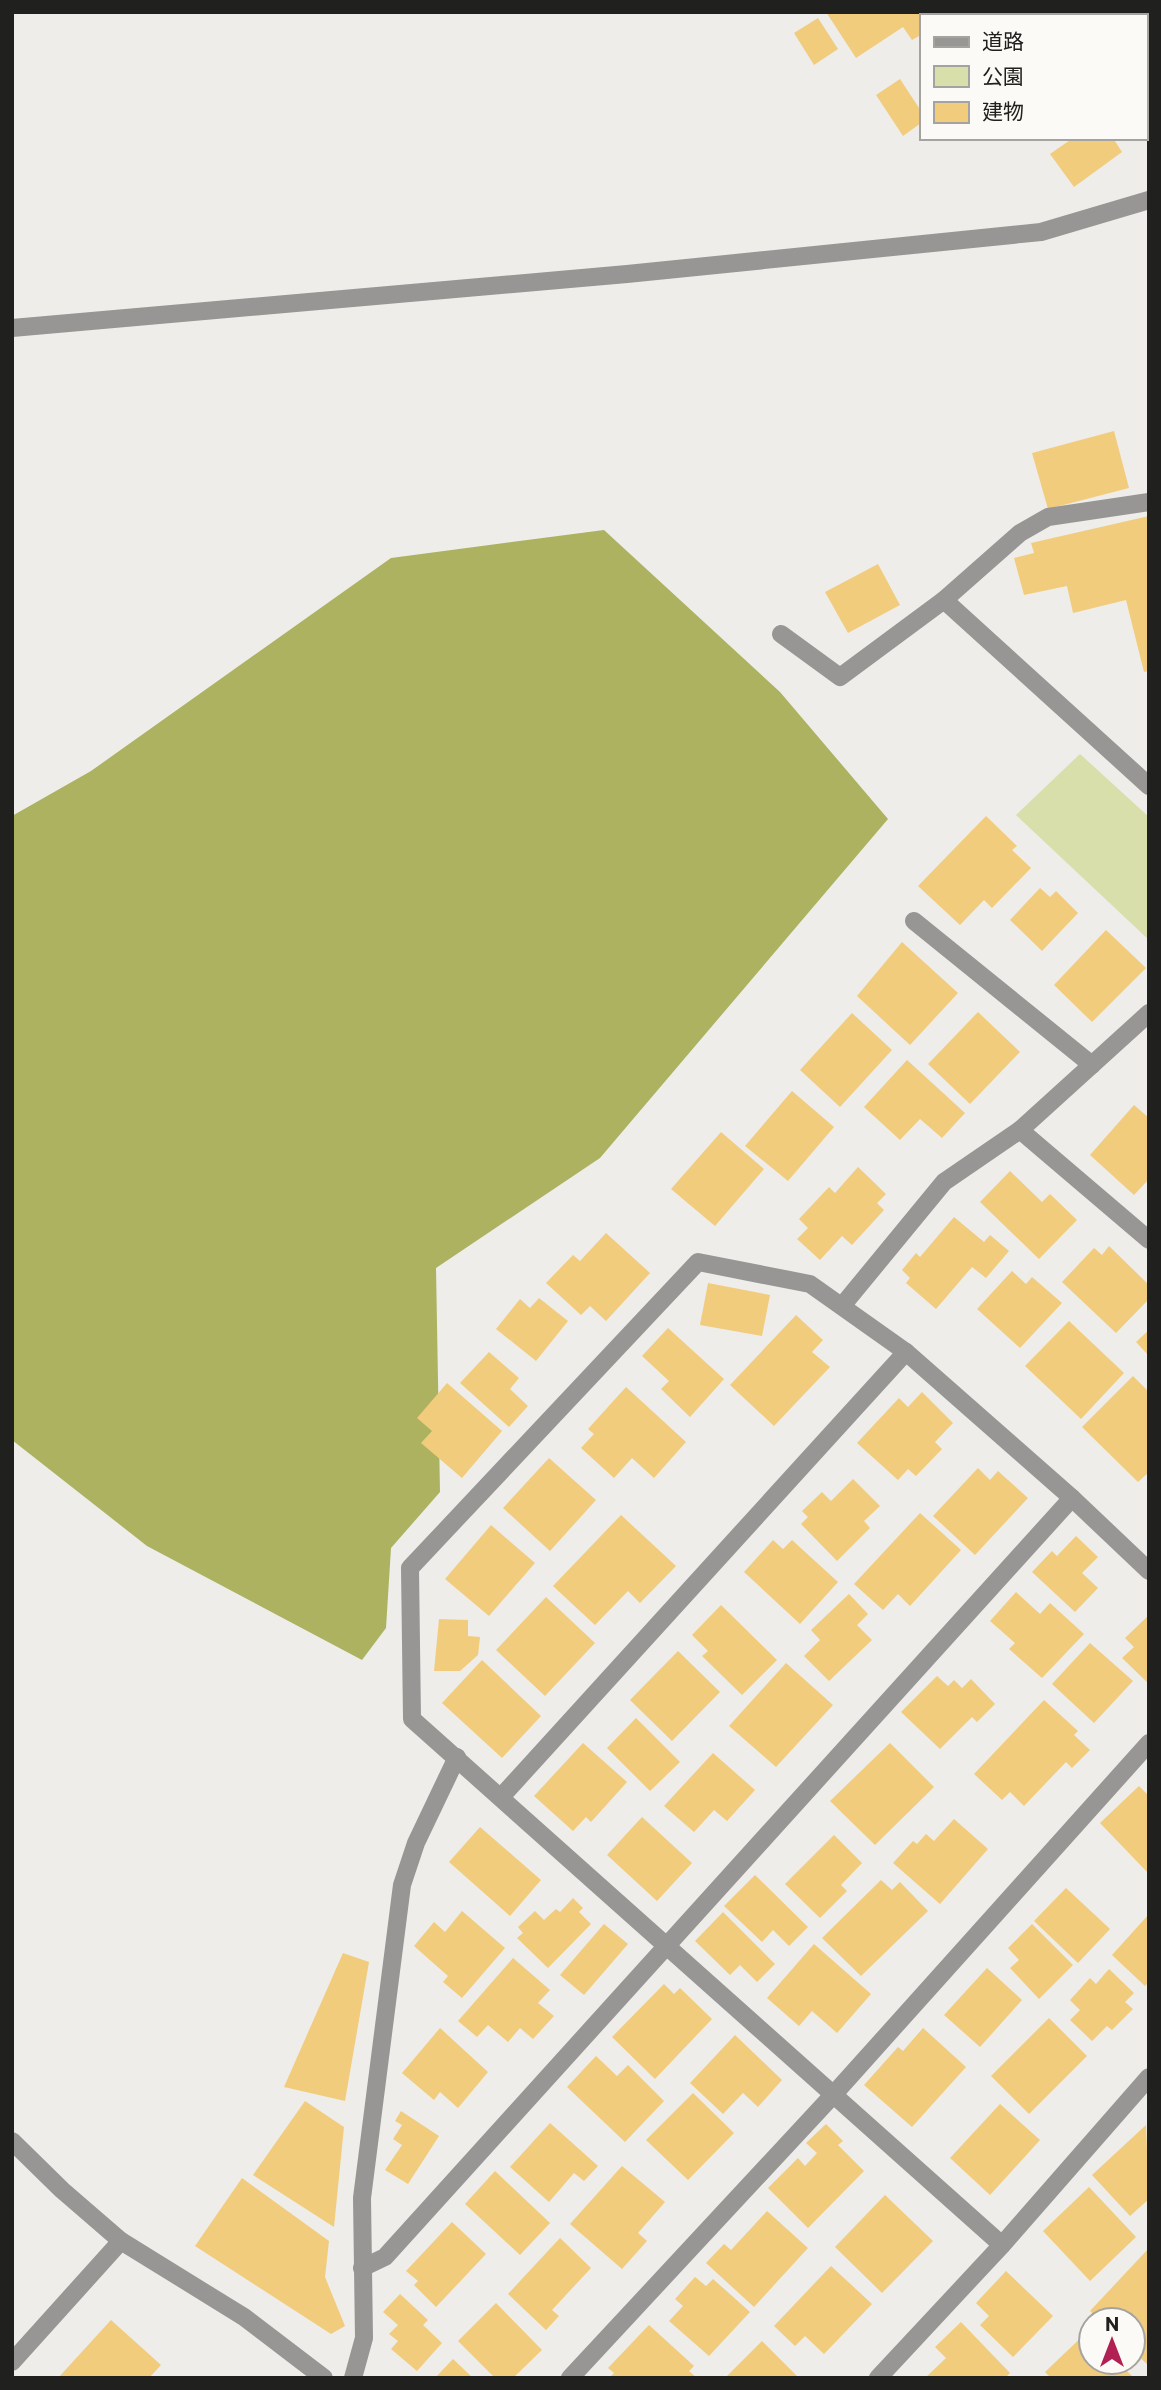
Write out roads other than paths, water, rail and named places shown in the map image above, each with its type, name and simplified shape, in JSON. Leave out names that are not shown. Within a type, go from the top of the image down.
[{"type":"street","points":[[12,328],[600,277],[1015,235],[1053,229],[1149,200]]},
{"type":"street","points":[[781,635],[840,677],[944,600],[1020,533],[1048,517],[1149,502]]},
{"type":"street","points":[[944,600],[1149,786]]},
{"type":"street","points":[[914,920],[1092,1065]]},
{"type":"street","points":[[842,1306],[944,1182],[1020,1130],[1149,1013]]},
{"type":"street","points":[[1020,1130],[1149,1240]]},
{"type":"street","points":[[1002,2245],[457,1757],[411,1719],[410,1568],[698,1262],[810,1284],[906,1352],[1072,1498],[1149,1571]]},
{"type":"street","points":[[501,1797],[906,1352]]},
{"type":"street","points":[[362,2268],[386,2257],[1072,1498]]},
{"type":"street","points":[[570,2378],[834,2094],[1149,1743]]},
{"type":"street","points":[[353,2378],[364,2339],[362,2198],[402,1885],[416,1843],[457,1757]]},
{"type":"street","points":[[878,2378],[1002,2245],[1149,2077]]},
{"type":"street","points":[[12,2141],[62,2190],[121,2241],[244,2317],[324,2378]]},
{"type":"street","points":[[12,2362],[121,2241]]}]
